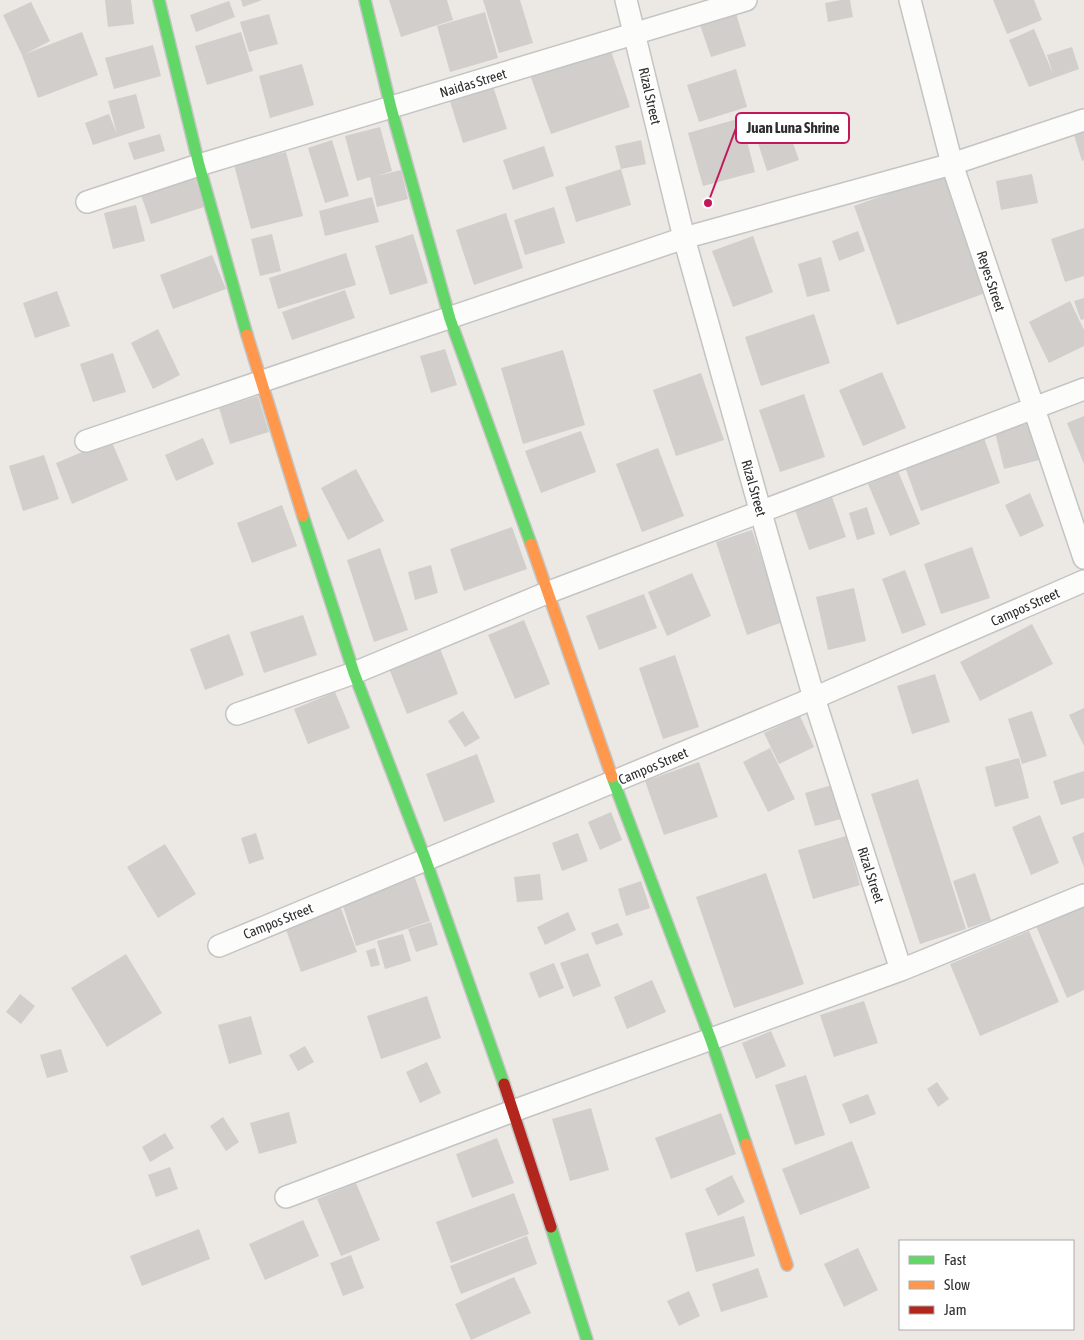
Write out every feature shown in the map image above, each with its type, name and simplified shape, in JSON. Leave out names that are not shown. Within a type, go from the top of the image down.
[{"type":"street","points":[[159,0],[199,165],[260,382],[354,674],[426,861],[514,1111],[587,1340]]},
{"type":"street","points":[[365,0],[391,108],[450,320],[549,592],[614,782],[711,1040],[787,1266]]},
{"type":"street","name":"Rizal Street","points":[[626,0],[684,238],[761,513],[814,698],[901,970]]},
{"type":"street","name":"Naidas Street","points":[[86,202],[199,165],[746,0]]},
{"type":"street","name":"Reyes Street","points":[[910,0],[952,164],[1084,558]]},
{"type":"street","points":[[86,441],[450,320],[684,238],[952,164],[1084,120]]},
{"type":"street","points":[[237,714],[354,674],[549,592],[1084,389]]},
{"type":"street","name":"Campos Street","points":[[218,946],[814,698],[1084,581]]},
{"type":"street","points":[[286,1197],[514,1111],[901,970],[1084,896]]},
{"type":"building","points":[[105,0],[131,0],[134,24],[108,27]]},
{"type":"building","points":[[241,0],[262,0],[243,7]]},
{"type":"building","points":[[389,0],[447,0],[453,20],[401,37]]},
{"type":"building","points":[[483,0],[520,0],[533,43],[499,53]]},
{"type":"building","points":[[850,0],[853,17],[828,22],[825,3]]},
{"type":"building","points":[[993,0],[1034,0],[1042,20],[1007,34]]},
{"type":"building","points":[[229,1],[235,17],[196,32],[190,15]]},
{"type":"building","points":[[31,2],[50,41],[25,54],[82,32],[98,75],[38,98],[22,55],[3,15]]},
{"type":"building","points":[[735,10],[746,46],[711,57],[699,22]]},
{"type":"building","points":[[485,12],[498,58],[450,72],[437,26]]},
{"type":"building","points":[[269,14],[278,44],[249,52],[240,22]]},
{"type":"building","points":[[1034,29],[1053,74],[1047,55],[1072,47],[1079,69],[1029,87],[1009,40]]},
{"type":"building","points":[[241,32],[253,71],[207,85],[195,46]]},
{"type":"building","points":[[153,45],[161,76],[114,89],[105,58]]},
{"type":"building","points":[[609,45],[630,107],[551,134],[529,72]]},
{"type":"building","points":[[302,64],[314,105],[270,118],[259,76]]},
{"type":"building","points":[[736,69],[747,107],[699,122],[687,85]]},
{"type":"building","points":[[493,86],[507,129],[463,143],[450,101]]},
{"type":"building","points":[[136,94],[145,128],[93,145],[85,123],[109,114],[117,134],[108,101]]},
{"type":"building","points":[[741,118],[755,172],[703,186],[688,133]]},
{"type":"building","points":[[787,126],[799,160],[767,171],[756,137]]},
{"type":"building","points":[[380,127],[392,171],[377,176],[401,170],[408,199],[377,207],[370,177],[357,181],[345,136]]},
{"type":"building","points":[[1084,132],[1084,160],[1082,161],[1074,135]]},
{"type":"building","points":[[160,134],[165,151],[134,160],[128,143]]},
{"type":"building","points":[[332,140],[349,196],[325,203],[308,148]]},
{"type":"building","points":[[641,140],[646,164],[621,169],[615,146]]},
{"type":"building","points":[[544,146],[554,176],[513,190],[503,160]]},
{"type":"building","points":[[286,152],[303,216],[251,229],[234,165]]},
{"type":"building","points":[[621,169],[631,205],[576,222],[565,187]]},
{"type":"building","points":[[193,172],[204,207],[151,224],[139,189]]},
{"type":"building","points":[[948,172],[991,291],[897,325],[854,206]]},
{"type":"building","points":[[1032,174],[1038,203],[1001,210],[996,181]]},
{"type":"building","points":[[372,197],[379,222],[325,236],[319,211]]},
{"type":"building","points":[[136,205],[145,241],[113,249],[104,213]]},
{"type":"building","points":[[554,207],[565,243],[525,255],[514,220]]},
{"type":"building","points":[[506,213],[523,268],[474,285],[456,230]]},
{"type":"building","points":[[1084,228],[1084,276],[1065,282],[1051,239]]},
{"type":"building","points":[[858,231],[865,251],[839,261],[832,241]]},
{"type":"building","points":[[272,234],[281,271],[260,276],[251,239]]},
{"type":"building","points":[[413,234],[428,283],[390,295],[375,246]]},
{"type":"building","points":[[753,236],[773,292],[733,307],[712,251]]},
{"type":"building","points":[[346,253],[356,285],[278,309],[269,278]]},
{"type":"building","points":[[212,255],[226,289],[173,309],[160,275]]},
{"type":"building","points":[[821,257],[830,291],[807,297],[798,264]]},
{"type":"building","points":[[345,290],[355,318],[292,340],[282,312]]},
{"type":"building","points":[[57,291],[70,326],[35,338],[23,303]]},
{"type":"building","points":[[1084,298],[1084,319],[1081,320],[1074,301]]},
{"type":"building","points":[[1070,301],[1084,330],[1084,346],[1049,363],[1029,322]]},
{"type":"building","points":[[814,314],[830,363],[761,386],[745,337]]},
{"type":"building","points":[[158,329],[180,375],[153,389],[131,343]]},
{"type":"building","points":[[445,349],[457,385],[431,393],[420,356]]},
{"type":"building","points":[[563,350],[585,425],[523,444],[501,368]]},
{"type":"building","points":[[113,353],[126,392],[93,402],[80,364]]},
{"type":"building","points":[[882,372],[906,428],[863,446],[839,390]]},
{"type":"building","points":[[701,373],[724,440],[676,456],[653,390]]},
{"type":"building","points":[[804,394],[825,457],[780,472],[759,410]]},
{"type":"building","points":[[258,396],[269,432],[230,444],[219,408]]},
{"type":"building","points":[[1084,416],[1084,464],[1067,423]]},
{"type":"building","points":[[1030,423],[1039,460],[1004,469],[995,432]]},
{"type":"building","points":[[581,431],[596,472],[541,493],[525,451]]},
{"type":"building","points":[[983,435],[1000,483],[921,511],[904,464]]},
{"type":"building","points":[[203,438],[214,464],[176,481],[165,455]]},
{"type":"building","points":[[111,440],[128,480],[72,504],[56,463]]},
{"type":"building","points":[[658,448],[684,516],[642,532],[616,464]]},
{"type":"building","points":[[44,455],[59,499],[23,511],[9,466]]},
{"type":"building","points":[[356,469],[384,521],[348,540],[321,488]]},
{"type":"building","points":[[898,471],[920,524],[890,536],[868,484]]},
{"type":"building","points":[[1030,493],[1044,526],[1020,537],[1005,505]]},
{"type":"building","points":[[832,497],[846,537],[809,550],[795,510]]},
{"type":"building","points":[[282,505],[297,546],[252,563],[237,523]]},
{"type":"building","points":[[867,507],[875,534],[857,540],[849,513]]},
{"type":"building","points":[[512,527],[527,569],[464,591],[450,549]]},
{"type":"building","points":[[752,530],[783,622],[747,635],[716,542]]},
{"type":"building","points":[[972,547],[990,598],[941,614],[924,564]]},
{"type":"building","points":[[380,548],[408,630],[374,642],[347,560]]},
{"type":"building","points":[[431,565],[438,593],[415,600],[408,572]]},
{"type":"building","points":[[905,570],[926,625],[902,634],[882,579]]},
{"type":"building","points":[[692,573],[711,616],[667,636],[648,592]]},
{"type":"building","points":[[854,588],[866,641],[828,650],[816,597]]},
{"type":"building","points":[[644,594],[657,628],[599,650],[586,616]]},
{"type":"building","points":[[303,615],[317,655],[264,673],[250,632]]},
{"type":"building","points":[[524,620],[550,684],[515,699],[488,635]]},
{"type":"building","points":[[1032,624],[1053,664],[980,701],[960,662]]},
{"type":"building","points":[[229,634],[244,675],[205,690],[190,649]]},
{"type":"building","points":[[439,646],[458,694],[407,714],[388,666]]},
{"type":"building","points":[[675,655],[699,727],[663,739],[639,668]]},
{"type":"building","points":[[935,674],[950,722],[912,734],[897,686]]},
{"type":"building","points":[[335,692],[350,728],[308,744],[294,709]]},
{"type":"building","points":[[1084,708],[1084,746],[1069,715]]},
{"type":"building","points":[[463,711],[480,738],[465,747],[448,721]]},
{"type":"building","points":[[1032,711],[1047,756],[1022,764],[1008,719]]},
{"type":"building","points":[[800,716],[814,747],[779,764],[764,733]]},
{"type":"building","points":[[770,748],[795,799],[768,812],[743,762]]},
{"type":"building","points":[[477,754],[495,802],[444,822],[426,774]]},
{"type":"building","points":[[1019,758],[1029,798],[995,807],[985,767]]},
{"type":"building","points":[[699,762],[718,817],[664,835],[645,781]]},
{"type":"building","points":[[1084,771],[1084,798],[1061,805],[1053,781]]},
{"type":"building","points":[[918,779],[966,929],[920,944],[871,794]]},
{"type":"building","points":[[832,785],[841,819],[815,826],[805,793]]},
{"type":"building","points":[[611,812],[622,840],[600,850],[588,822]]},
{"type":"building","points":[[1040,815],[1059,863],[1031,875],[1012,827]]},
{"type":"building","points":[[1084,832],[1084,867],[1072,837]]},
{"type":"building","points":[[256,833],[264,859],[249,864],[241,838]]},
{"type":"building","points":[[578,833],[588,861],[562,871],[552,843]]},
{"type":"building","points":[[846,836],[860,885],[813,899],[798,850]]},
{"type":"building","points":[[165,844],[196,894],[158,918],[127,867]]},
{"type":"building","points":[[766,873],[804,984],[734,1008],[696,897]]},
{"type":"building","points":[[975,873],[991,920],[968,928],[953,881]]},
{"type":"building","points":[[540,874],[543,900],[517,902],[514,877]]},
{"type":"building","points":[[414,875],[430,921],[356,946],[341,900]]},
{"type":"building","points":[[641,881],[650,908],[626,916],[618,889]]},
{"type":"building","points":[[339,903],[357,952],[301,972],[284,924]]},
{"type":"building","points":[[1084,906],[1084,990],[1067,998],[1036,926]]},
{"type":"building","points":[[568,912],[576,930],[545,945],[537,927]]},
{"type":"building","points":[[431,922],[438,945],[416,952],[408,929]]},
{"type":"building","points":[[618,923],[623,935],[596,945],[591,933]]},
{"type":"building","points":[[1029,931],[1059,1002],[980,1036],[950,964]]},
{"type":"building","points":[[403,934],[411,961],[385,969],[377,941]]},
{"type":"building","points":[[375,948],[380,965],[371,967],[366,951]]},
{"type":"building","points":[[588,953],[601,986],[573,997],[560,963]]},
{"type":"building","points":[[126,954],[162,1013],[107,1047],[71,988]]},
{"type":"building","points":[[554,963],[564,988],[539,998],[529,973]]},
{"type":"building","points":[[652,980],[666,1012],[627,1029],[614,997]]},
{"type":"building","points":[[20,994],[35,1006],[21,1024],[6,1012]]},
{"type":"building","points":[[427,996],[441,1038],[381,1059],[367,1016]]},
{"type":"building","points":[[864,1001],[878,1043],[834,1057],[820,1015]]},
{"type":"building","points":[[251,1016],[262,1054],[229,1064],[218,1025]]},
{"type":"building","points":[[771,1031],[786,1066],[756,1079],[742,1043]]},
{"type":"building","points":[[305,1046],[314,1062],[298,1071],[289,1055]]},
{"type":"building","points":[[61,1049],[68,1072],[47,1078],[40,1055]]},
{"type":"building","points":[[427,1062],[441,1093],[420,1103],[406,1072]]},
{"type":"building","points":[[806,1075],[825,1135],[795,1145],[775,1085]]},
{"type":"building","points":[[937,1082],[949,1099],[938,1107],[927,1089]]},
{"type":"building","points":[[868,1094],[876,1114],[850,1124],[842,1104]]},
{"type":"building","points":[[591,1108],[609,1170],[570,1181],[552,1119]]},
{"type":"building","points":[[289,1112],[297,1143],[259,1154],[250,1123]]},
{"type":"building","points":[[721,1113],[736,1154],[671,1179],[655,1138]]},
{"type":"building","points":[[223,1117],[239,1142],[226,1151],[210,1126]]},
{"type":"building","points":[[165,1133],[174,1148],[150,1162],[142,1147]]},
{"type":"building","points":[[497,1138],[514,1183],[472,1198],[456,1154]]},
{"type":"building","points":[[852,1141],[870,1188],[800,1215],[782,1169]]},
{"type":"building","points":[[170,1167],[178,1189],[156,1197],[148,1175]]},
{"type":"building","points":[[732,1175],[745,1202],[718,1216],[705,1189]]},
{"type":"building","points":[[356,1183],[380,1240],[341,1256],[317,1199]]},
{"type":"building","points":[[514,1193],[529,1234],[451,1263],[436,1222]]},
{"type":"building","points":[[744,1216],[755,1256],[696,1272],[685,1233]]},
{"type":"building","points":[[303,1220],[319,1256],[265,1280],[249,1244]]},
{"type":"building","points":[[199,1229],[210,1259],[142,1286],[130,1256]]},
{"type":"building","points":[[527,1236],[537,1264],[461,1294],[450,1266]]},
{"type":"building","points":[[858,1248],[878,1290],[844,1307],[824,1264]]},
{"type":"building","points":[[351,1255],[364,1288],[343,1296],[330,1263]]},
{"type":"building","points":[[758,1268],[768,1297],[721,1312],[712,1284]]},
{"type":"building","points":[[514,1277],[531,1313],[471,1340],[455,1304]]},
{"type":"building","points":[[689,1291],[700,1316],[679,1326],[667,1301]]},
{"type":"traffic: fast","points":[[159,0],[199,165],[247,335]]},
{"type":"traffic: fast","points":[[365,0],[391,108],[450,319],[531,544]]},
{"type":"traffic: fast","points":[[303,516],[354,673],[426,861],[504,1084]]},
{"type":"traffic: fast","points":[[612,777],[711,1040],[746,1144]]},
{"type":"traffic: fast","points":[[551,1227],[587,1340]]},
{"type":"traffic: slow","points":[[247,335],[303,516]]},
{"type":"traffic: slow","points":[[531,544],[612,777]]},
{"type":"traffic: slow","points":[[746,1144],[787,1265]]},
{"type":"traffic: jam","points":[[504,1084],[551,1227]]},
{"type":"place","name":"Juan Luna Shrine","points":[[708,203]]}]
